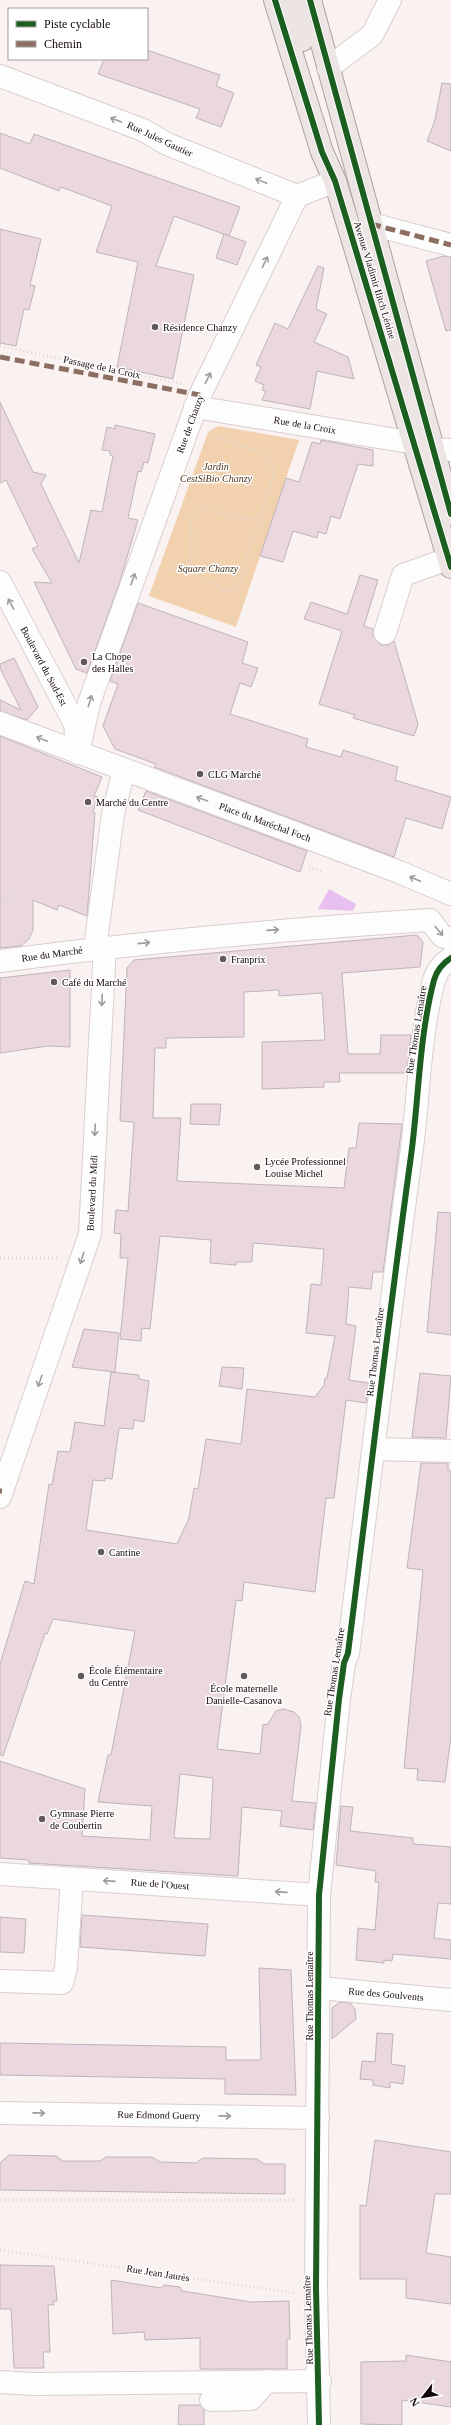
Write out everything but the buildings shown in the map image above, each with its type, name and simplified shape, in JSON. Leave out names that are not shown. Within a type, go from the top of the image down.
[{"type":"main road","name":"Avenue Vladimir Ilitch Lénine","points":[[275,0],[322,152],[335,182],[433,448],[449,563]]},
{"type":"main road","points":[[292,0],[329,149],[335,182]]},
{"type":"main road","name":"Avenue Vladimir Ilitch Lénine","points":[[310,0],[451,514]]},
{"type":"street","points":[[328,68],[372,35],[390,0]]},
{"type":"street","name":"Rue Jules Gautier","points":[[0,76],[143,130],[167,144],[297,196]]},
{"type":"street","points":[[297,196],[335,182]]},
{"type":"street","name":"Rue de Chanzy","points":[[78,753],[89,703],[197,401],[297,196]]},
{"type":"street","points":[[371,224],[451,245]]},
{"type":"street","name":"Rue de la Croix","points":[[197,401],[433,448]]},
{"type":"street","points":[[385,633],[403,575],[449,563]]},
{"type":"street","name":"Boulevard du Sud-Est","points":[[0,582],[74,724],[78,753]]},
{"type":"street","name":"Place du Maréchal Foch","points":[[0,723],[398,872],[451,894]]},
{"type":"street","name":"Boulevard du Midi","points":[[1,1493],[90,1234],[100,947],[113,814],[124,770]]},
{"type":"street","points":[[423,900],[451,899]]},
{"type":"street","points":[[100,947],[264,931],[430,920],[442,936],[451,939]]},
{"type":"street","name":"Rue du Marché","points":[[0,962],[100,947]]},
{"type":"street","name":"Rue Thomas Lemaître","points":[[320,2425],[320,2380],[316,2296],[320,1895],[339,1698],[344,1663],[348,1653],[398,1250],[416,1120],[423,1038],[437,972],[451,958]]},
{"type":"street","points":[[374,1449],[451,1451]]},
{"type":"street","name":"Rue de l'Ouest","points":[[0,1874],[320,1895]]},
{"type":"street","points":[[0,1981],[62,1983],[66,1968],[72,1879]]},
{"type":"street","name":"Rue des Goulvents","points":[[320,1988],[451,2000]]},
{"type":"street","name":"Rue Edmond Guerry","points":[[0,2113],[318,2118]]},
{"type":"street","points":[[0,2382],[40,2384],[320,2380]]},
{"type":"street","points":[[211,2400],[251,2399],[267,2381]]},
{"type":"path","points":[[168,568],[188,570],[226,590],[234,589],[239,584],[275,472],[266,454],[215,436],[197,401]]},
{"type":"path","points":[[188,570],[192,556],[191,518],[200,508],[206,507],[229,517],[259,518]]},
{"type":"path","points":[[309,867],[322,872]]},
{"type":"path","points":[[6,904],[10,892]]},
{"type":"path","points":[[0,1258],[82,1258]]},
{"type":"path","points":[[0,2200],[317,2200]]},
{"type":"green space","name":"Square Chanzy","points":[[218,426],[299,440],[236,627],[149,596],[208,432]]},
{"type":"shaded area","points":[[329,889],[356,904],[353,911],[318,909]]},
{"type":"marked path","points":[[371,224],[451,245]]},
{"type":"marked path","points":[[0,357],[200,395]]},
{"type":"cycle path","points":[[275,0],[322,152],[335,181],[451,567]]},
{"type":"cycle path","points":[[310,0],[451,514]]},
{"type":"cycle path","points":[[319,2425],[316,2288],[319,1895],[339,1699],[344,1663],[348,1653],[386,1342],[414,1134],[425,1023],[435,976],[445,962],[451,958]]},
{"type":"place","name":"Résidence Chanzy","points":[[155,327]]},
{"type":"place","name":"La Chope des Halles","points":[[84,662]]},
{"type":"place","name":"CLG Marché","points":[[200,774]]},
{"type":"place","name":"Marché du Centre","points":[[88,802]]},
{"type":"place","name":"Franprix","points":[[223,959]]},
{"type":"place","name":"Café du Marché","points":[[54,982]]},
{"type":"place","name":"Lycée Professionnel Louise Michel","points":[[257,1167]]},
{"type":"place","name":"Cantine","points":[[101,1552]]},
{"type":"place","name":"École Élémentaire du Centre","points":[[81,1676]]},
{"type":"place","name":"École maternelle Danielle-Casanova","points":[[244,1676]]},
{"type":"place","name":"Gymnase Pierre de Coubertin","points":[[42,1819]]},
{"type":"park label","name":"Jardin CestSiBio Chanzy","points":[[216,472]]}]
